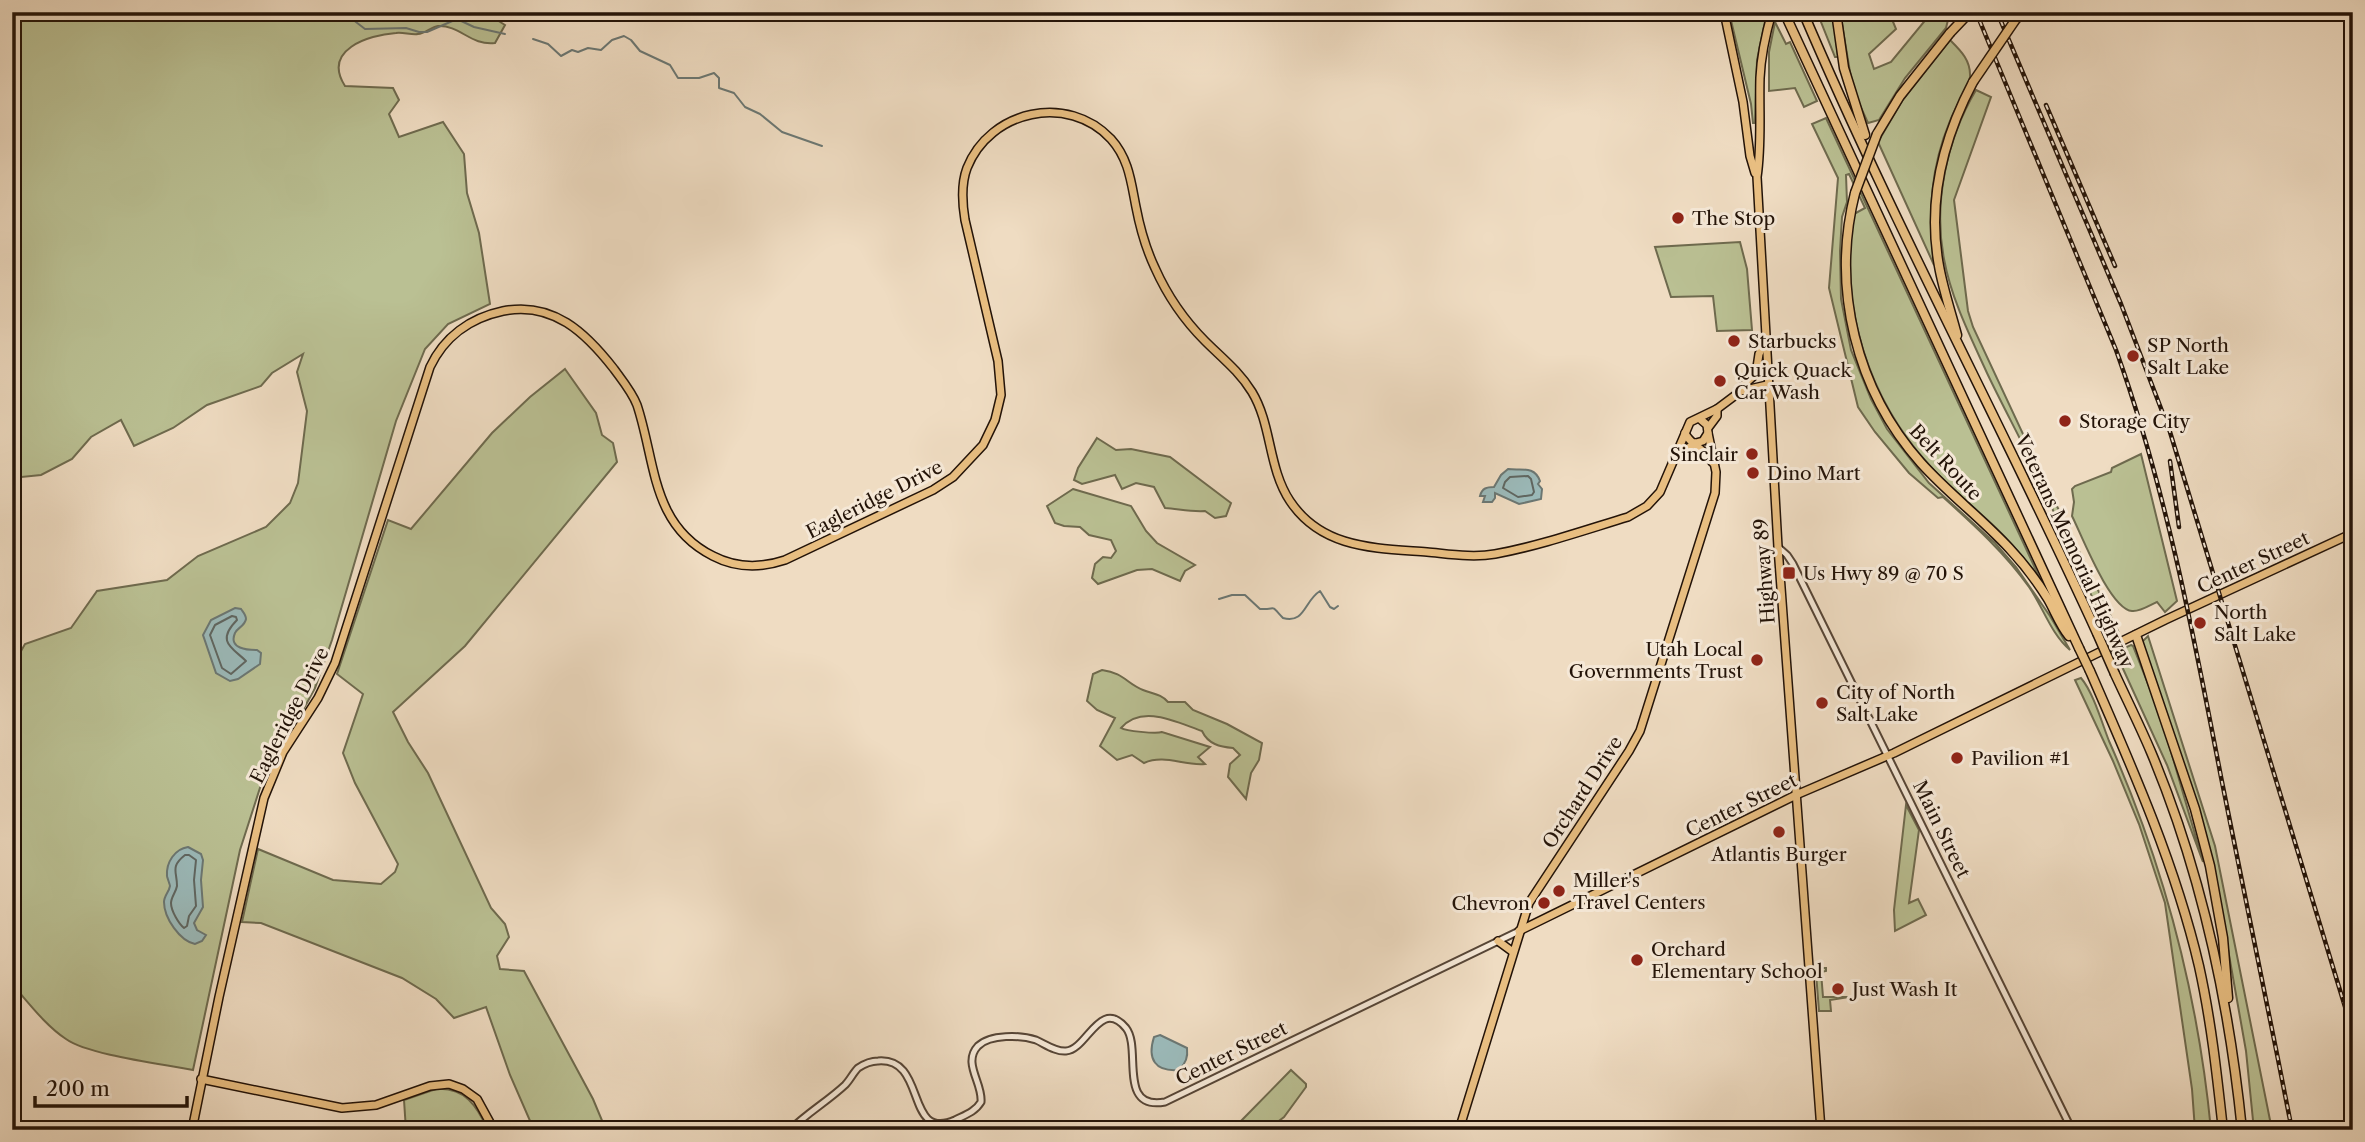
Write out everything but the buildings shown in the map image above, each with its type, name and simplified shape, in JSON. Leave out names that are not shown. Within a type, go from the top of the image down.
[{"type":"highway","name":"Veterans Memorial Highway","points":[[1784,12],[2090,671],[2153,820],[2198,964],[2215,1053],[2223,1130]]},
{"type":"highway","name":"Veterans Memorial Highway","points":[[1803,12],[1891,204],[2048,526],[2152,754],[2182,838],[2230,1026],[2242,1130]]},
{"type":"highway","points":[[1836,12],[1849,88],[1891,204]]},
{"type":"highway","name":"Belt Route","points":[[1970,12],[1905,88],[1877,134],[1855,193],[1846,240],[1847,295],[1858,350],[1878,402],[1897,433],[1926,469],[2021,561],[2079,648]]},
{"type":"highway","points":[[1963,354],[1938,259],[1936,203],[1941,166],[1948,139],[1973,82],[2019,15]]},
{"type":"highway","points":[[2136,635],[2195,810],[2210,866],[2223,938],[2230,1026]]},
{"type":"main road","name":"Highway 89","points":[[1724,12],[1745,116],[1750,156],[1757,177]]},
{"type":"main road","name":"Highway 89","points":[[1771,15],[1760,77],[1761,149],[1757,177],[1767,385],[1821,1130]]},
{"type":"main road","name":"Eagleridge Drive","points":[[192,1130],[256,829],[271,779],[335,663],[430,368],[438,352],[468,324],[510,310],[527,310],[564,320],[588,337],[633,397],[659,493],[678,530],[694,545],[724,561],[750,566],[785,560],[933,490],[953,477],[983,445],[999,408],[1001,379],[963,210],[964,181],[974,154],[982,142],[1002,125],[1030,114],[1058,112],[1094,125],[1117,147],[1130,172],[1144,239],[1165,288],[1190,324],[1244,380],[1260,409],[1283,489],[1302,516],[1326,535],[1356,546],[1371,548],[1466,556],[1496,554],[1636,513],[1647,506],[1660,492],[1685,433]]},
{"type":"main road","points":[[1714,465],[1706,452],[1688,439],[1685,433],[1690,422],[1717,409],[1758,371],[1759,354],[1766,342]]},
{"type":"main road","points":[[1735,393],[1767,385]]},
{"type":"main road","points":[[1695,443],[1703,441],[1717,416],[1717,409]]},
{"type":"main road","points":[[1700,419],[1708,431]]},
{"type":"main road","name":"Orchard Drive","points":[[1459,1130],[1529,903],[1637,737],[1714,498],[1717,482],[1708,431]]},
{"type":"main road","name":"Eagleridge Drive","points":[[1674,459],[1695,443]]},
{"type":"main road","name":"Center Street","points":[[1519,931],[1796,795],[1887,755],[2353,533]]},
{"type":"main road","points":[[1498,941],[1513,952]]},
{"type":"main road","points":[[201,1079],[342,1108],[376,1105],[430,1086],[449,1084],[463,1088],[477,1099],[494,1130]]},
{"type":"street","name":"Main Street","points":[[1778,547],[1793,564],[2072,1130]]},
{"type":"street","name":"Center Street","points":[[790,1130],[845,1085],[861,1066],[879,1060],[897,1064],[906,1073],[924,1117],[935,1124],[949,1123],[974,1111],[981,1102],[981,1092],[972,1061],[975,1051],[983,1043],[1004,1038],[1025,1038],[1067,1051],[1079,1046],[1094,1025],[1106,1020],[1121,1023],[1129,1033],[1134,1082],[1138,1092],[1156,1103],[1168,1101],[1519,931]]},
{"type":"green space","points":[[12,12],[484,12],[505,25],[495,43],[479,41],[453,29],[438,26],[421,34],[385,34],[351,47],[339,63],[339,73],[345,86],[393,88],[399,100],[389,114],[399,137],[443,122],[464,154],[467,193],[479,233],[490,304],[448,324],[425,349],[396,421],[332,640],[315,688],[296,723],[267,766],[240,850],[193,1070],[145,1062],[77,1045],[51,1027],[12,984],[12,667],[25,644],[71,628],[97,591],[167,580],[198,556],[266,527],[290,503],[298,483],[307,411],[297,372],[303,354],[272,373],[261,386],[207,405],[173,428],[134,446],[121,420],[91,437],[72,459],[41,475],[12,478]]},
{"type":"green space","points":[[1729,12],[1767,12],[1757,60],[1755,123],[1753,123]]},
{"type":"green space","points":[[1817,12],[1833,12],[1838,57],[1835,57]]},
{"type":"green space","points":[[1840,12],[1889,12],[1896,29],[1869,54],[1874,69],[1891,62],[1932,12],[1950,12],[1946,28],[1905,78],[1879,120],[1868,123],[1853,90]]},
{"type":"green space","points":[[1775,22],[1786,44],[1790,42],[1817,101],[1804,107],[1795,88],[1769,91],[1769,52]]},
{"type":"green space","points":[[1950,40],[1967,60],[1970,77],[1952,116],[1938,157],[1931,210],[1934,265],[1878,142],[1902,101]]},
{"type":"green space","points":[[1976,90],[1991,97],[1954,200],[1968,311],[2051,494],[2118,631],[2106,633],[2036,472],[1968,331],[1947,274],[1940,215],[1945,172],[1957,129]]},
{"type":"green space","points":[[1826,118],[2041,581],[2020,553],[1930,466],[1908,440],[1874,381],[1855,316],[1850,282],[1854,214],[1865,208],[1849,174],[1846,175],[1847,202],[1842,217],[1841,299],[1851,350],[1871,399],[1887,429],[1929,483],[1995,543],[2016,567],[2070,650],[2063,644],[2029,587],[2010,563],[1943,497],[1938,498],[1909,473],[1858,407],[1829,288],[1838,178],[1812,124]]},
{"type":"green space","points":[[1740,242],[1747,269],[1752,330],[1717,331],[1713,296],[1671,297],[1655,247]]},
{"type":"green space","points":[[565,369],[596,413],[602,435],[613,443],[617,462],[465,646],[393,712],[428,773],[491,908],[505,924],[509,937],[497,956],[500,969],[524,971],[593,1099],[606,1130],[534,1130],[510,1075],[486,1007],[454,1018],[436,999],[402,978],[261,923],[242,922],[258,849],[333,880],[381,884],[395,872],[398,864],[355,783],[343,753],[363,694],[337,674],[388,520],[411,529],[492,433]]},
{"type":"green space","points":[[1097,438],[1116,450],[1131,449],[1170,457],[1231,503],[1226,516],[1215,518],[1205,511],[1165,508],[1154,487],[1136,483],[1122,489],[1115,475],[1082,484],[1074,480],[1078,468]]},
{"type":"green space","points":[[2141,454],[2177,601],[2165,612],[2157,602],[2132,611],[2115,598],[2072,516],[2072,489],[2075,486],[2111,472],[2112,468]]},
{"type":"green space","points":[[1073,489],[1131,506],[1146,531],[1157,543],[1195,565],[1185,571],[1180,581],[1152,569],[1137,570],[1098,584],[1092,578],[1095,564],[1103,557],[1111,558],[1116,551],[1111,540],[1089,535],[1080,527],[1055,523],[1047,506]]},
{"type":"green space","points":[[2148,636],[2215,846],[2272,1130],[2254,1130],[2246,1051],[2220,904],[2142,642]]},
{"type":"green space","points":[[2131,645],[2161,717],[2203,862],[2167,765],[2119,660],[2120,650]]},
{"type":"green space","points":[[1102,670],[1115,673],[1168,702],[1185,702],[1193,710],[1262,743],[1259,760],[1251,773],[1246,799],[1228,777],[1230,764],[1240,755],[1233,748],[1211,742],[1202,731],[1181,723],[1149,716],[1129,721],[1121,728],[1162,732],[1210,747],[1198,757],[1205,764],[1167,760],[1144,763],[1132,755],[1117,760],[1100,746],[1115,718],[1097,710],[1087,701],[1093,674]]},
{"type":"green space","points":[[2081,678],[2093,699],[2129,788],[2176,931],[2197,1030],[2211,1130],[2195,1130],[2192,1089],[2165,903],[2139,824],[2075,680]]},
{"type":"green space","points":[[1906,805],[1919,830],[1909,903],[1918,899],[1926,915],[1895,931],[1894,910]]},
{"type":"green space","points":[[1821,968],[1826,968],[1826,971],[1821,972],[1823,997],[1849,997],[1830,1000],[1831,1011],[1819,1011],[1816,973]]},
{"type":"green space","points":[[1291,1070],[1306,1087],[1284,1117],[1267,1130],[1235,1130],[1241,1121]]},
{"type":"green space","points":[[436,1089],[455,1091],[469,1100],[488,1130],[406,1130],[404,1100]]},
{"type":"water","points":[[1508,469],[1534,473],[1540,481],[1538,484],[1542,489],[1541,499],[1519,504],[1495,493],[1492,502],[1483,502],[1485,496],[1480,496],[1482,491],[1494,487]]},
{"type":"water","points":[[235,608],[241,609],[246,619],[235,633],[234,642],[240,648],[261,653],[260,664],[238,679],[230,681],[216,673],[203,635],[211,620]]},
{"type":"water","points":[[188,847],[201,854],[203,860],[203,907],[194,923],[197,930],[206,935],[202,941],[195,944],[174,928],[164,902],[170,886],[167,871],[170,861],[175,853]]},
{"type":"water","points":[[1160,1035],[1187,1048],[1186,1060],[1179,1070],[1164,1069],[1155,1062],[1152,1045],[1154,1037]]},
{"type":"waterway","points":[[343,12],[365,29],[406,28],[427,32],[457,19],[474,27],[505,34]]},
{"type":"waterway","points":[[533,39],[548,44],[561,56],[572,50],[601,50],[612,40],[624,36],[640,51],[670,65],[678,78],[699,78],[714,73],[719,78],[719,88],[734,93],[745,107],[760,114],[782,132],[822,146]]},
{"type":"waterway","points":[[1219,599],[1245,595],[1260,609],[1273,608],[1283,618],[1290,619],[1300,615],[1320,591],[1330,607],[1334,609],[1338,606]]},
{"type":"railway","points":[[1976,12],[2116,350],[2150,455],[2189,615],[2292,1130]]},
{"type":"railway","points":[[1997,12],[2121,304],[2170,432],[2353,1033]]},
{"type":"railway","points":[[2046,105],[2115,266]]},
{"type":"railway","points":[[2170,461],[2179,527]]},
{"type":"place","name":"The Stop","points":[[1678,218]]},
{"type":"place","name":"Starbucks","points":[[1734,341]]},
{"type":"place","name":"SP North Salt Lake","points":[[2133,356]]},
{"type":"place","name":"Quick Quack Car Wash","points":[[1720,381]]},
{"type":"place","name":"Storage City","points":[[2065,421]]},
{"type":"place","name":"Sinclair","points":[[1752,454]]},
{"type":"place","name":"Dino Mart","points":[[1753,473]]},
{"type":"place","name":"Us Hwy 89 @ 70 S","points":[[1789,573]]},
{"type":"place","name":"North Salt Lake","points":[[2200,623]]},
{"type":"place","name":"Utah Local Governments Trust","points":[[1757,660]]},
{"type":"place","name":"City of North Salt Lake","points":[[1822,703]]},
{"type":"place","name":"Pavilion #1","points":[[1957,758]]},
{"type":"place","name":"Atlantis Burger","points":[[1779,832]]},
{"type":"place","name":"Miller's Travel Centers","points":[[1559,891]]},
{"type":"place","name":"Chevron","points":[[1544,903]]},
{"type":"place","name":"Orchard Elementary School","points":[[1637,960]]},
{"type":"place","name":"Just Wash It","points":[[1838,989]]}]
